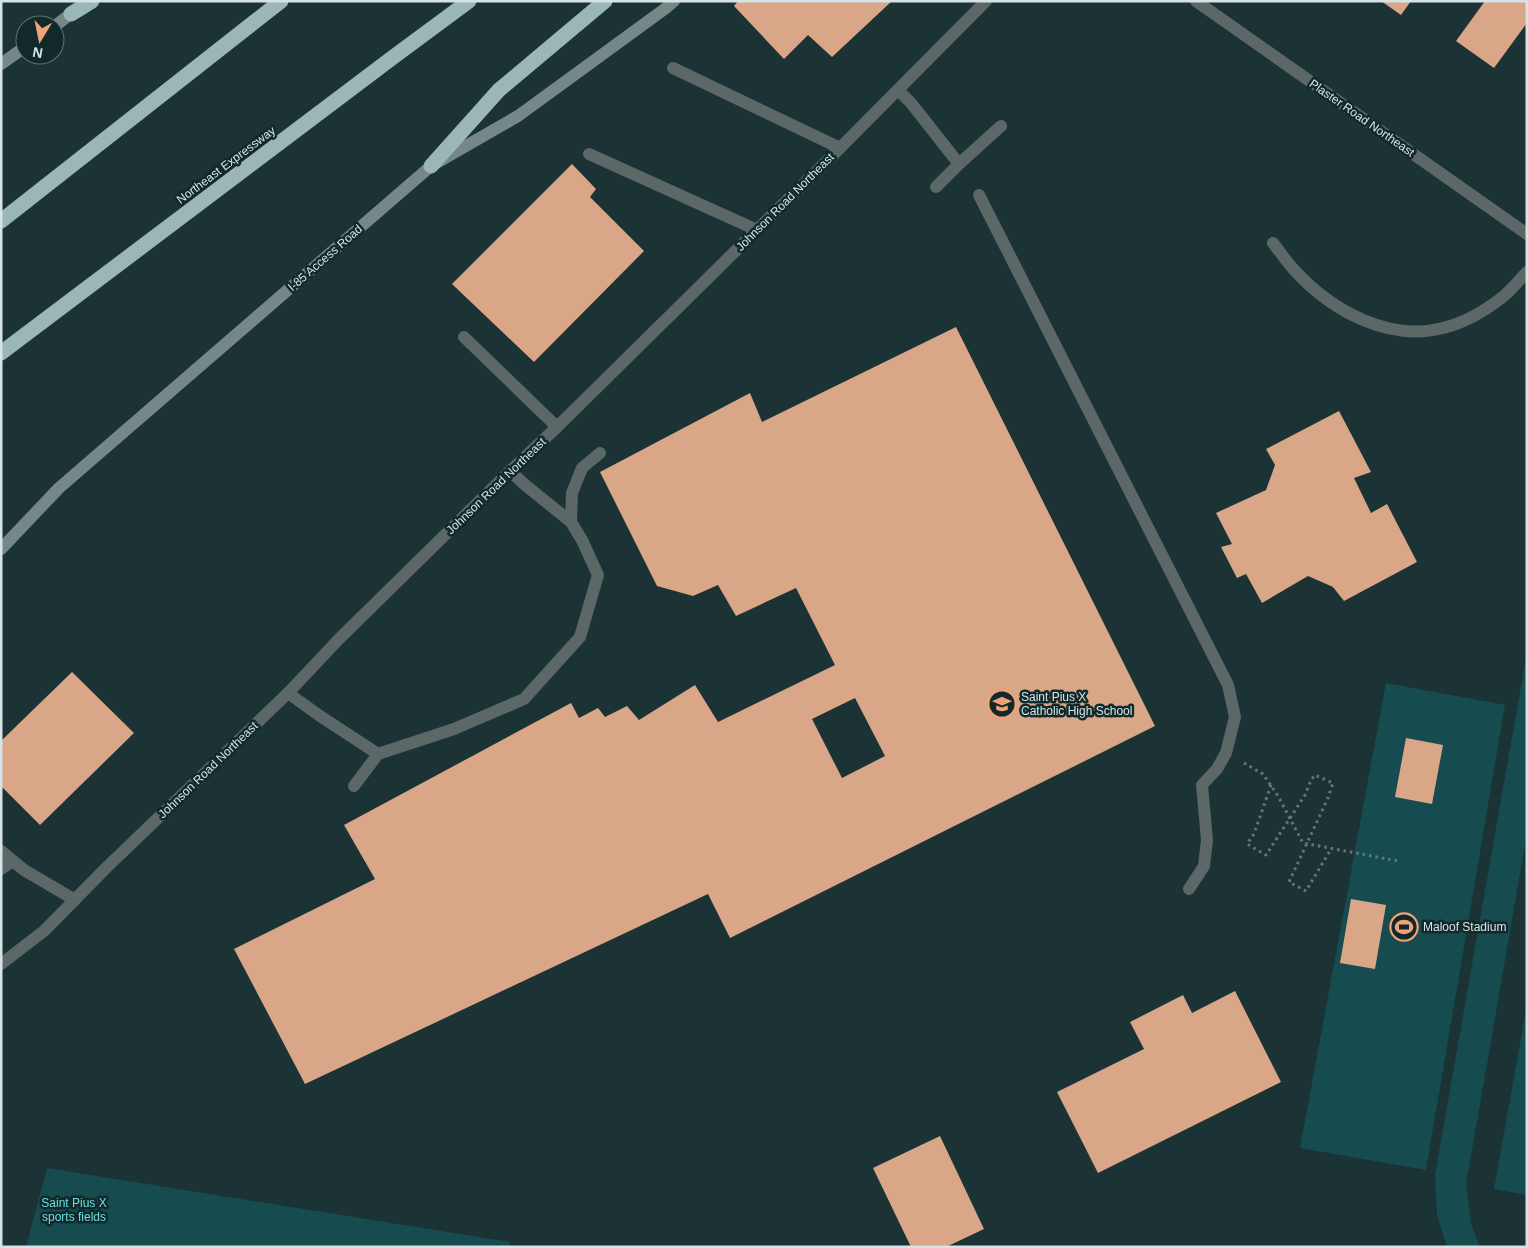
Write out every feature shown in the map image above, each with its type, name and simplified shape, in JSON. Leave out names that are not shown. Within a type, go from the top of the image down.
[{"type":"highway","points":[[71,14],[92,1]]},
{"type":"highway","points":[[1,221],[281,1]]},
{"type":"highway","name":"Northeast Expressway","points":[[1,353],[469,1]]},
{"type":"highway","points":[[431,166],[499,90],[605,1]]},
{"type":"main road","points":[[65,18],[87,1]]},
{"type":"main road","name":"I-85 Access Road","points":[[1,549],[59,488],[431,166],[518,116],[674,1]]},
{"type":"main road","points":[[1,64],[15,54]]},
{"type":"street","name":"Johnson Road Northeast","points":[[1,964],[44,931],[106,868],[288,693],[339,639],[757,230],[986,1]]},
{"type":"street","name":"Plaster Road Northeast","points":[[1196,1],[1527,234]]},
{"type":"street","points":[[673,68],[840,148]]},
{"type":"street","points":[[898,90],[911,103],[959,164]]},
{"type":"street","points":[[936,187],[1001,126]]},
{"type":"street","points":[[589,154],[757,230]]},
{"type":"street","points":[[979,195],[1228,685],[1234,717],[1226,753],[1217,769],[1202,785],[1207,840],[1204,866],[1189,889]]},
{"type":"street","points":[[1273,243],[1296,273],[1324,298],[1354,316],[1391,330],[1442,329],[1469,319],[1502,298],[1527,272]]},
{"type":"street","points":[[464,337],[557,427]]},
{"type":"street","points":[[571,522],[572,493],[582,468],[600,452]]},
{"type":"street","points":[[354,786],[378,754],[454,729],[524,699],[580,637],[598,575],[582,540],[571,522],[510,471]]},
{"type":"street","points":[[288,693],[378,754]]},
{"type":"street","points":[[1,851],[24,870],[75,900]]},
{"type":"street","points":[[1,869],[13,860]]},
{"type":"path","points":[[1226,753],[1263,774],[1303,844],[1398,861]]},
{"type":"path","points":[[1271,785],[1254,834],[1247,844],[1266,855],[1305,795],[1311,780],[1316,775],[1333,782],[1328,798],[1289,882],[1306,891],[1331,849]]},
{"type":"green space","points":[[1527,652],[1527,833],[1466,1185],[1471,1224],[1480,1247],[1447,1247],[1437,1215],[1435,1175]]},
{"type":"green space","name":"Maloof Stadium","points":[[1386,683],[1505,705],[1426,1170],[1300,1148]]},
{"type":"green space","points":[[1527,1004],[1527,1195],[1494,1189]]},
{"type":"green space","name":"Saint Pius X sports fields","points":[[47,1168],[510,1242],[509,1247],[26,1247]]},
{"type":"building","points":[[738,1],[892,1],[832,57],[808,35],[784,59],[734,6]]},
{"type":"building","points":[[1381,1],[1411,1],[1401,15]]},
{"type":"building","points":[[1485,1],[1527,1],[1527,23],[1494,68],[1456,41]]},
{"type":"building","points":[[572,164],[596,189],[590,197],[644,251],[534,362],[452,284]]},
{"type":"building","name":"Saint Pius X Catholic High School","points":[[956,327],[1155,726],[730,938],[708,894],[305,1084],[234,949],[375,879],[344,825],[571,703],[579,718],[598,708],[605,717],[627,706],[639,720],[695,685],[718,722],[835,665],[796,588],[736,616],[718,585],[693,596],[657,586],[600,472],[750,393],[762,422]],"holes":[[[855,698],[885,756],[842,778],[812,719]]]},
{"type":"building","points":[[1339,411],[1371,472],[1354,478],[1371,513],[1387,504],[1417,562],[1344,601],[1333,587],[1308,576],[1262,603],[1246,574],[1237,578],[1221,547],[1232,544],[1216,513],[1266,490],[1275,465],[1266,449]]},
{"type":"building","points":[[72,672],[134,733],[40,825],[1,786],[1,741]]},
{"type":"building","points":[[1406,738],[1443,745],[1432,804],[1395,797]]},
{"type":"building","points":[[1351,899],[1386,905],[1375,969],[1340,963]]},
{"type":"building","points":[[1235,991],[1281,1082],[1098,1173],[1057,1092],[1144,1049],[1130,1022],[1183,995],[1192,1013]]},
{"type":"building","points":[[940,1136],[984,1229],[946,1247],[911,1247],[873,1168]]},
{"type":"place","name":"Saint Pius X Catholic High School","points":[[1002,704]]},
{"type":"place","name":"Maloof Stadium","points":[[1404,927]]}]
